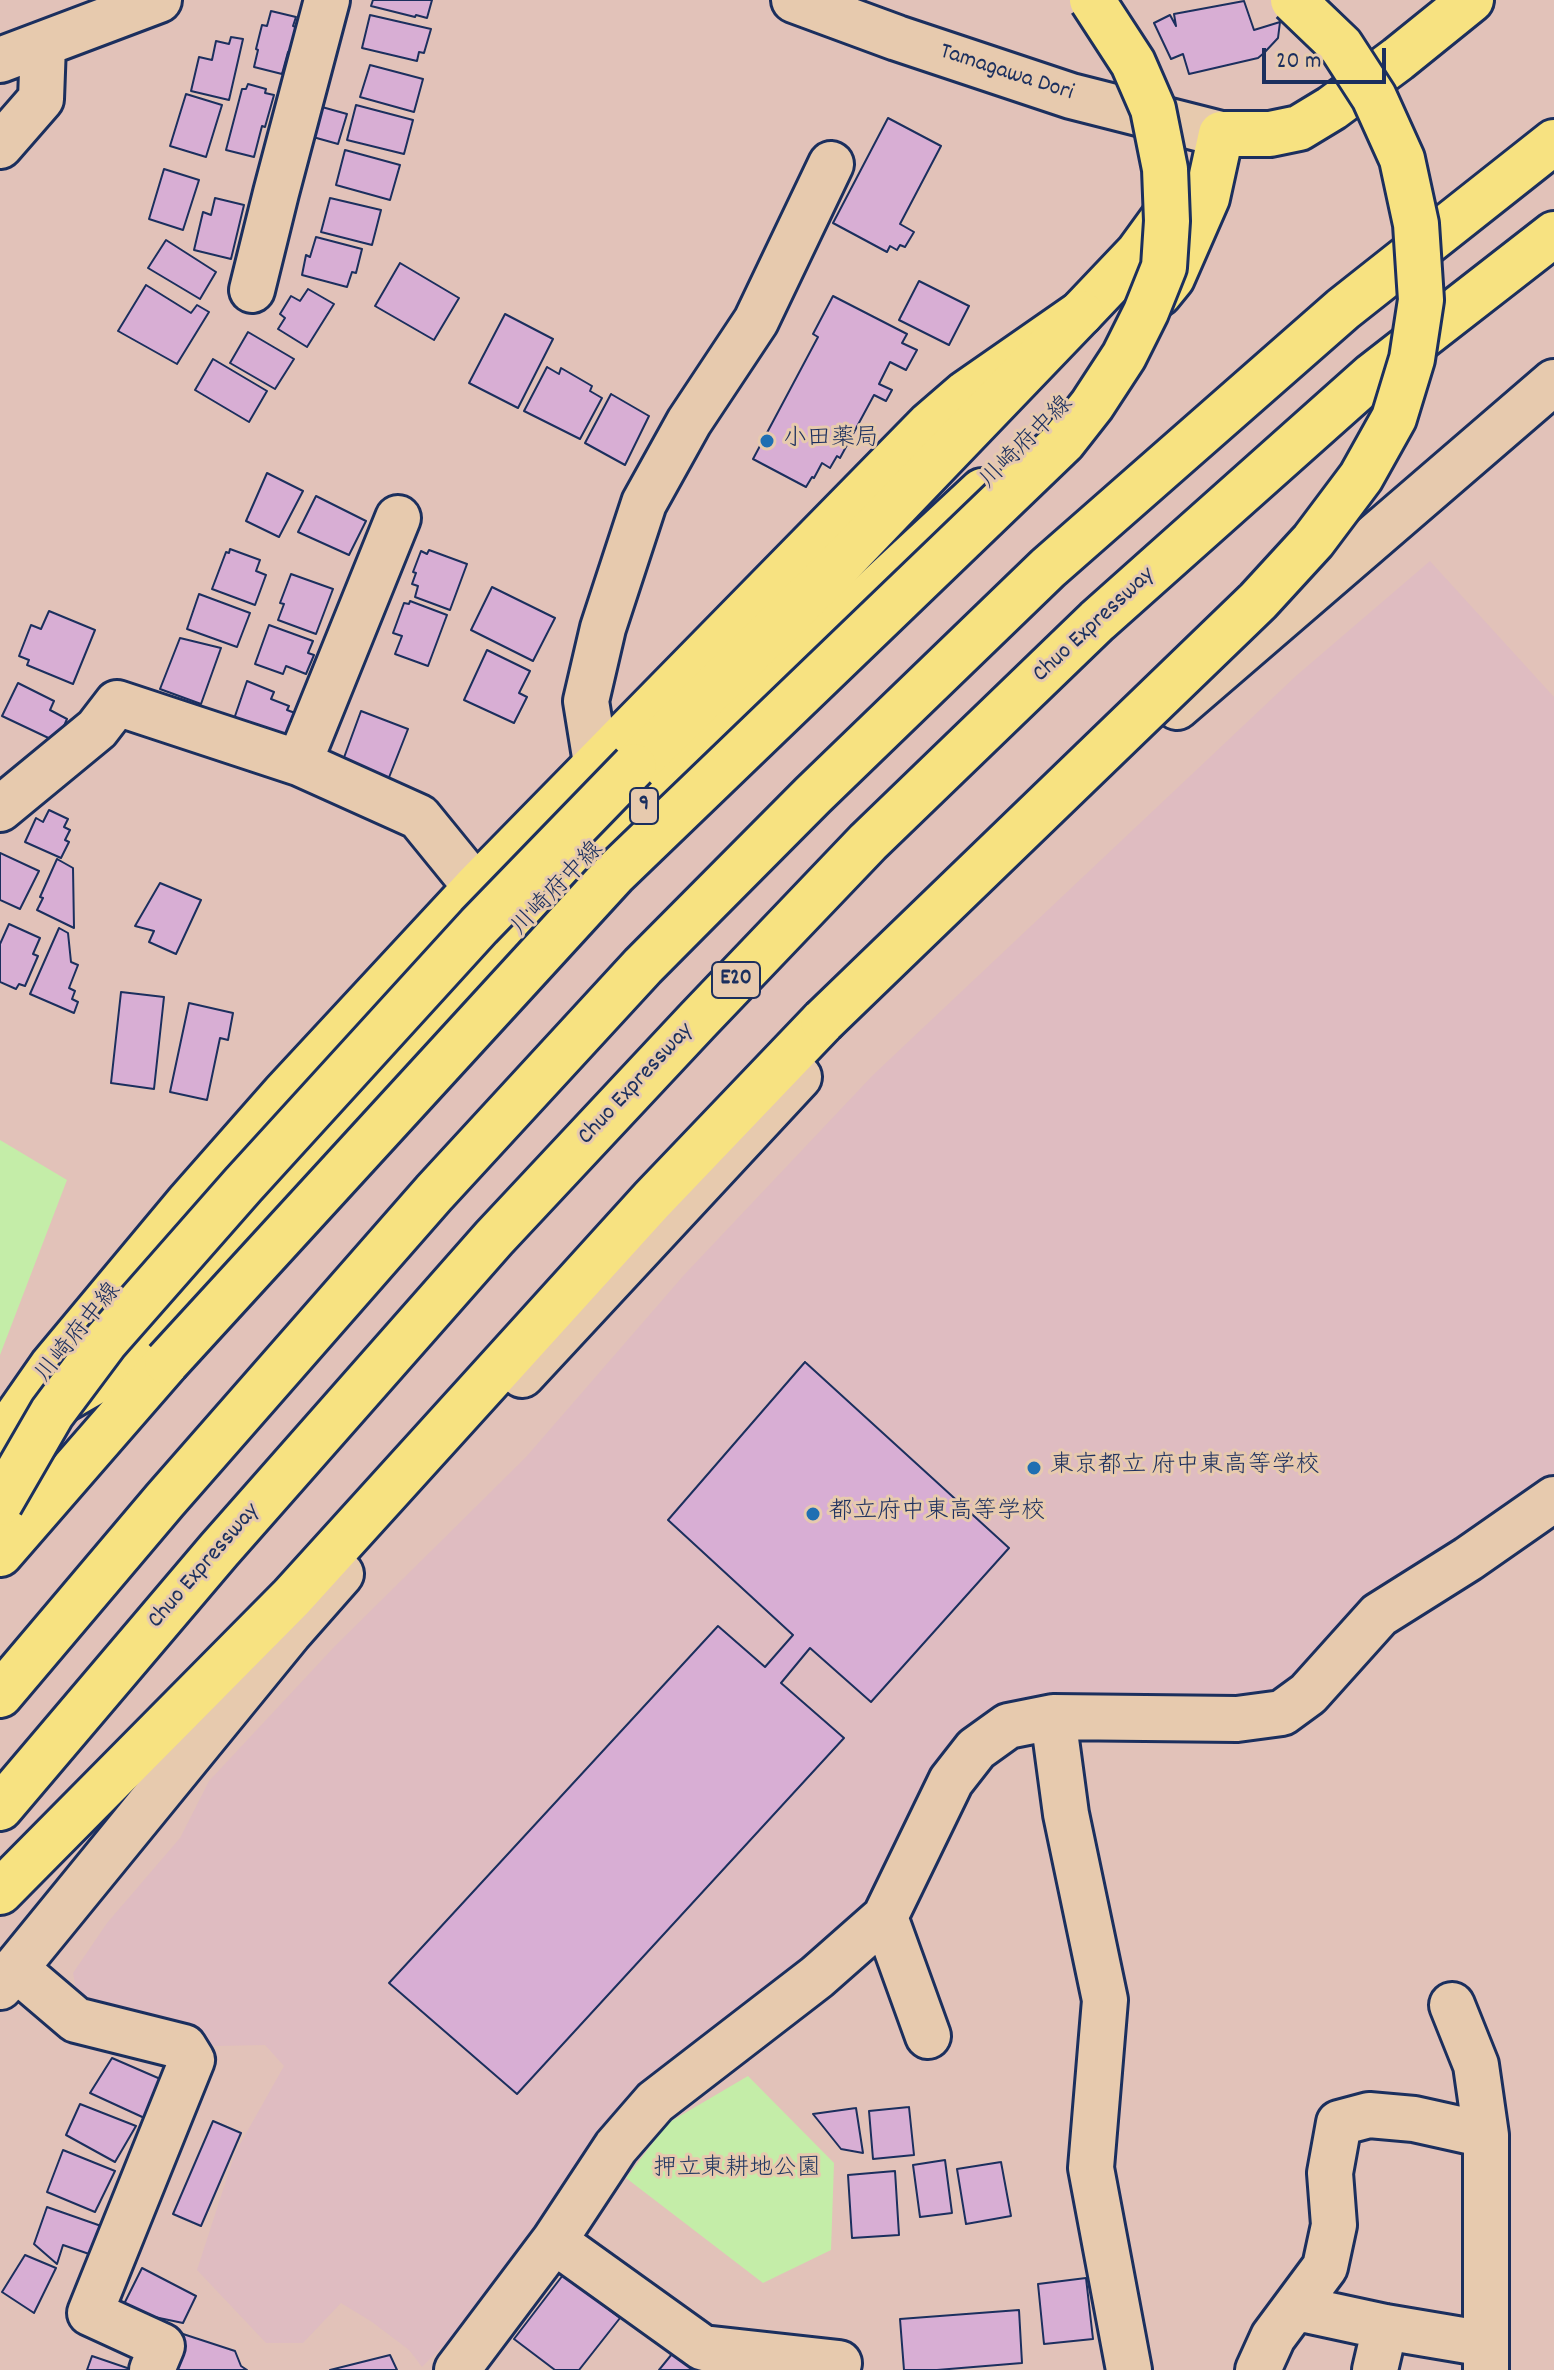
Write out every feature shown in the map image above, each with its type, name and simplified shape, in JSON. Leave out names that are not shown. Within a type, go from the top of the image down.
[{"type":"main road","points":[[0,1554],[167,1362],[614,874],[1063,442],[1092,405],[1124,356],[1146,312],[1164,267],[1167,221],[1165,169],[1153,109],[1133,63],[1092,0]]},
{"type":"main road","points":[[0,1892],[292,1597],[652,1200],[823,1021],[1258,601],[1321,531],[1361,477],[1394,418],[1412,359],[1421,300],[1416,224],[1402,159],[1374,97],[1341,46],[1293,0]]},
{"type":"main road","points":[[0,1503],[52,1413],[105,1342],[479,926],[615,764],[838,566],[1138,253],[1221,134],[1253,135],[1299,128],[1332,108],[1471,0]]},
{"type":"main road","name":"川崎府中線","points":[[3,1437],[103,1377],[129,1354],[327,1132],[580,865],[1047,429],[1112,356],[1172,278],[1207,198],[1221,134]]},
{"type":"main road","points":[[0,1695],[165,1500],[434,1193],[643,966],[813,795],[1095,526],[1343,309],[1554,142]]},
{"type":"main road","name":"Chuo Expressway","points":[[0,1808],[219,1550],[494,1238],[868,842],[1097,621],[1373,375],[1554,234]]},
{"type":"main road","name":"川崎府中線","points":[[3,1437],[61,1354],[284,1094],[476,887],[615,764]]},
{"type":"main road","points":[[284,1094],[327,1132]]},
{"type":"street","points":[[0,60],[159,0]]},
{"type":"street","points":[[252,290],[258,188],[327,0]]},
{"type":"street","name":"Tamagawa Dori","points":[[794,0],[1071,96],[1221,134]]},
{"type":"street","points":[[0,146],[41,99],[43,45]]},
{"type":"street","points":[[615,764],[586,701],[603,628],[644,503],[689,422],[756,321],[831,164]]},
{"type":"street","points":[[152,2370],[162,2346],[90,2313],[192,2060],[184,2047],[76,2020],[8,1977],[289,1633],[433,1471],[823,1051],[1194,691],[1554,382]]},
{"type":"street","points":[[299,763],[398,518]]},
{"type":"street","points":[[0,809],[97,729],[117,703],[299,763],[419,817],[476,887]]},
{"type":"street","points":[[457,2370],[554,2241],[616,2147],[655,2102],[817,1977],[885,1917],[951,1781],[976,1749],[1008,1726],[1053,1717],[1237,1719],[1282,1713],[1308,1694],[1379,1615],[1468,1559],[1554,1499]]},
{"type":"street","points":[[1053,1717],[1066,1814],[1105,2000],[1091,2168],[1129,2370]]},
{"type":"street","points":[[885,1917],[928,2036]]},
{"type":"street","points":[[1297,2308],[1385,2327],[1486,2357],[1486,2135],[1476,2065],[1452,2005]]},
{"type":"street","points":[[1258,2370],[1273,2337],[1325,2267],[1334,2225],[1330,2173],[1339,2123],[1369,2115],[1399,2117],[1486,2135]]},
{"type":"street","points":[[554,2241],[703,2348],[839,2363]]},
{"type":"street","points":[[1375,2370],[1385,2327]]},
{"type":"shaded area","name":"東京都立 府中東高等学校","points":[[1430,561],[1554,697],[1554,1480],[1370,1590],[1307,1671],[1262,1700],[1011,1712],[886,1890],[573,2178],[466,2323],[422,2367],[409,2350],[341,2303],[303,2343],[266,2343],[197,2270],[235,2153],[284,2066],[265,2045],[215,2046],[152,2014],[80,2011],[73,1973],[107,1923],[180,1838],[209,1781],[335,1646],[526,1457],[684,1275],[873,1075],[1297,675]]},
{"type":"green space","points":[[0,1140],[67,1180],[0,1355]]},
{"type":"green space","name":"押立東耕地公園","points":[[748,2076],[834,2163],[831,2250],[763,2283],[626,2178],[668,2123]]},
{"type":"building","points":[[373,0],[432,0],[427,18],[371,6]]},
{"type":"building","points":[[1244,1],[1254,30],[1280,22],[1278,38],[1258,58],[1189,74],[1183,54],[1171,59],[1154,23],[1170,15],[1176,26],[1174,14]]},
{"type":"building","points":[[271,11],[296,17],[293,26],[299,28],[293,53],[288,52],[282,74],[254,67],[262,25],[267,26]]},
{"type":"building","points":[[370,15],[431,29],[424,53],[419,52],[417,61],[362,48]]},
{"type":"building","points":[[231,37],[243,39],[229,100],[191,91],[199,57],[212,60],[216,41],[229,44]]},
{"type":"building","points":[[370,65],[423,79],[414,112],[360,97]]},
{"type":"building","points":[[248,84],[266,89],[265,93],[274,95],[254,157],[226,150],[242,89],[246,89]]},
{"type":"building","points":[[186,94],[222,105],[206,157],[170,146]]},
{"type":"building","points":[[356,105],[413,120],[404,154],[347,140]]},
{"type":"building","points":[[322,107],[347,114],[338,144],[313,137]]},
{"type":"building","points":[[888,118],[941,146],[900,224],[914,232],[905,247],[900,245],[897,250],[890,246],[887,252],[833,223]]},
{"type":"building","points":[[345,150],[400,165],[390,200],[336,185]]},
{"type":"building","points":[[164,169],[199,180],[183,230],[149,219]]},
{"type":"building","points":[[215,198],[244,205],[231,259],[194,250],[203,212],[211,215]]},
{"type":"building","points":[[330,198],[381,210],[372,245],[321,232]]},
{"type":"building","points":[[316,237],[362,249],[356,273],[352,272],[347,287],[302,275],[306,255],[310,257]]},
{"type":"building","points":[[166,240],[216,272],[200,299],[148,268]]},
{"type":"building","points":[[400,263],[459,298],[434,340],[375,306]]},
{"type":"building","points":[[919,281],[969,306],[949,345],[899,320]]},
{"type":"building","points":[[146,285],[191,313],[197,305],[209,312],[177,364],[118,331]]},
{"type":"building","points":[[308,289],[334,304],[307,347],[278,329],[285,318],[280,314],[291,296],[300,301]]},
{"type":"building","points":[[833,296],[907,334],[902,343],[917,350],[906,370],[890,362],[879,384],[892,390],[886,401],[874,395],[840,458],[837,456],[830,468],[822,463],[806,487],[753,459],[818,337],[813,334]]},
{"type":"building","points":[[505,314],[553,339],[518,408],[469,383]]},
{"type":"building","points":[[248,332],[294,359],[275,389],[230,363]]},
{"type":"building","points":[[213,359],[267,391],[249,422],[195,390]]},
{"type":"building","points":[[547,367],[559,374],[561,368],[592,386],[590,391],[602,398],[580,439],[524,411]]},
{"type":"building","points":[[611,394],[649,416],[625,465],[585,443]]},
{"type":"building","points":[[267,473],[303,491],[279,537],[246,521]]},
{"type":"building","points":[[316,496],[366,521],[349,555],[298,532]]},
{"type":"building","points":[[230,549],[260,560],[256,571],[266,575],[255,605],[212,589],[226,552],[229,553]]},
{"type":"building","points":[[429,550],[467,564],[450,610],[415,597],[418,586],[412,584],[416,573],[413,572],[421,551],[427,554]]},
{"type":"building","points":[[291,574],[333,589],[316,634],[278,620],[284,604],[280,603]]},
{"type":"building","points":[[492,587],[555,618],[533,661],[471,630]]},
{"type":"building","points":[[199,594],[250,613],[237,647],[187,629]]},
{"type":"building","points":[[410,601],[447,615],[428,666],[395,654],[402,636],[393,633],[404,603],[409,604]]},
{"type":"building","points":[[49,611],[95,630],[73,684],[27,665],[29,660],[19,656],[31,625],[41,629]]},
{"type":"building","points":[[269,625],[313,641],[308,653],[314,655],[306,674],[286,666],[283,674],[255,664]]},
{"type":"building","points":[[180,638],[221,648],[201,704],[160,689]]},
{"type":"building","points":[[487,650],[530,671],[519,693],[527,697],[514,723],[464,700]]},
{"type":"building","points":[[247,681],[274,692],[271,699],[289,706],[287,710],[295,713],[285,738],[234,719]]},
{"type":"building","points":[[18,683],[54,701],[50,710],[67,719],[57,742],[2,716]]},
{"type":"building","points":[[361,711],[408,729],[388,780],[342,763]]},
{"type":"building","points":[[49,810],[68,819],[64,827],[70,830],[65,840],[69,842],[61,858],[25,842],[36,818],[43,822]]},
{"type":"building","points":[[0,853],[39,871],[20,909],[0,900]]},
{"type":"building","points":[[57,859],[73,868],[74,928],[37,910]]},
{"type":"building","points":[[160,883],[201,900],[176,954],[149,942],[154,931],[135,926]]},
{"type":"building","points":[[9,924],[40,938],[33,954],[38,956],[25,986],[19,984],[16,989],[0,982],[0,944]]},
{"type":"building","points":[[59,928],[68,933],[71,962],[78,965],[69,988],[75,991],[72,999],[78,1002],[74,1013],[30,994]]},
{"type":"building","points":[[121,992],[164,997],[154,1089],[111,1083]]},
{"type":"building","points":[[189,1003],[233,1013],[228,1040],[220,1038],[207,1100],[170,1092]]},
{"type":"building","points":[[805,1362],[1009,1548],[871,1702],[810,1648],[781,1683],[844,1738],[517,2094],[389,1983],[718,1626],[765,1667],[793,1635],[668,1520]]},
{"type":"building","points":[[112,2058],[165,2081],[151,2121],[90,2093]]},
{"type":"building","points":[[80,2104],[136,2126],[115,2162],[66,2135]]},
{"type":"building","points":[[909,2107],[914,2155],[873,2159],[869,2111]]},
{"type":"building","points":[[856,2108],[863,2153],[841,2149],[813,2114]]},
{"type":"building","points":[[213,2121],[241,2133],[201,2226],[173,2214]]},
{"type":"building","points":[[63,2150],[115,2171],[95,2212],[47,2192]]},
{"type":"building","points":[[945,2160],[952,2213],[920,2217],[913,2165]]},
{"type":"building","points":[[1001,2162],[1011,2216],[966,2224],[957,2169]]},
{"type":"building","points":[[895,2171],[899,2235],[852,2238],[848,2175]]},
{"type":"building","points":[[47,2207],[104,2227],[95,2256],[63,2245],[57,2264],[34,2244]]},
{"type":"building","points":[[25,2255],[56,2268],[34,2313],[2,2292]]},
{"type":"building","points":[[142,2268],[196,2296],[183,2323],[121,2310]]},
{"type":"building","points":[[563,2275],[620,2318],[579,2370],[555,2370],[514,2339]]},
{"type":"building","points":[[1086,2278],[1093,2339],[1044,2344],[1038,2284]]},
{"type":"building","points":[[1019,2310],[1022,2363],[904,2370],[900,2319]]},
{"type":"building","points":[[183,2334],[235,2351],[241,2366],[247,2370],[175,2370]]},
{"type":"building","points":[[672,2354],[708,2370],[659,2370]]},
{"type":"building","points":[[390,2355],[397,2370],[330,2370]]},
{"type":"building","points":[[92,2356],[133,2370],[87,2370]]},
{"type":"place","name":"小田薬局","points":[[767,441]]},
{"type":"place","name":"東京都立 府中東高等学校","points":[[1034,1468]]},
{"type":"place","name":"都立府中東高等学校","points":[[813,1514]]}]
